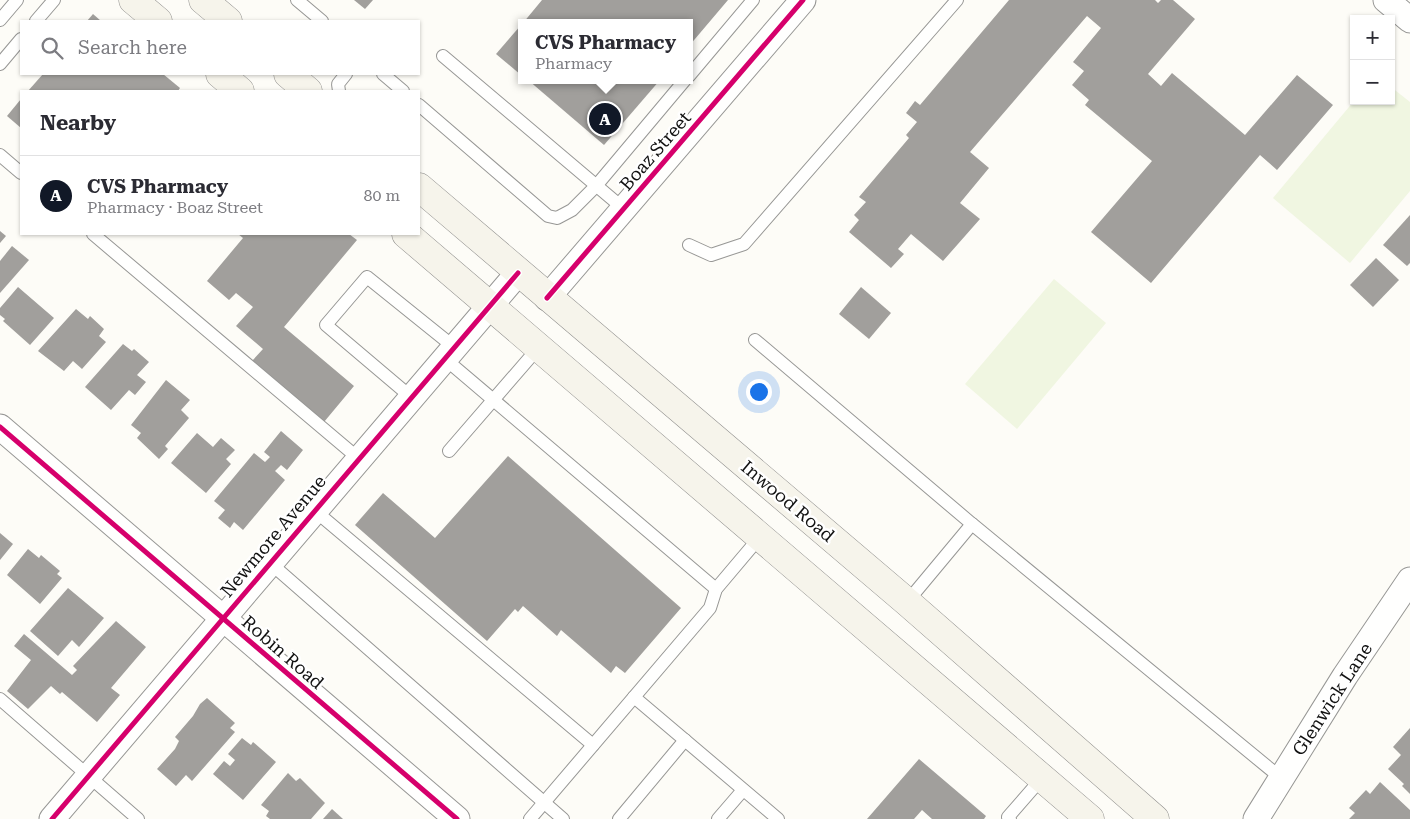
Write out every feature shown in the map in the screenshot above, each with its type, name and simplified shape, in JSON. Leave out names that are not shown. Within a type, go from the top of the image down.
[{"type":"main road","points":[[133,0],[157,20]]},
{"type":"main road","points":[[203,0],[227,20]]},
{"type":"main road","points":[[221,75],[239,90]]},
{"type":"main road","points":[[289,75],[307,90]]},
{"type":"main road","name":"Inwood Road","points":[[420,188],[547,298],[907,602],[1155,819]]},
{"type":"main road","points":[[407,235],[1090,819]]},
{"type":"main road","points":[[529,339],[547,298]]},
{"type":"street","name":"Boaz Street","points":[[547,298],[803,0]]},
{"type":"street","points":[[1386,0],[1410,20]]},
{"type":"street","name":"Newmore Avenue","points":[[52,819],[222,617],[518,272]]},
{"type":"street","name":"Robin Road","points":[[0,427],[457,819]]},
{"type":"street","name":"Glenwick Lane","points":[[1256,819],[1410,580]]},
{"type":"lane","points":[[0,20],[17,0]]},
{"type":"lane","points":[[37,20],[54,0]]},
{"type":"lane","points":[[297,0],[321,20]]},
{"type":"lane","points":[[693,71],[753,0]]},
{"type":"lane","points":[[689,245],[711,255],[744,244],[957,0]]},
{"type":"lane","points":[[0,64],[20,40]]},
{"type":"lane","points":[[443,56],[624,208]]},
{"type":"lane","points":[[339,90],[338,84],[345,75]]},
{"type":"lane","points":[[384,75],[402,90]]},
{"type":"lane","points":[[420,106],[548,216],[556,218],[565,215],[596,186],[682,84]]},
{"type":"lane","points":[[0,155],[20,172]]},
{"type":"lane","points":[[94,235],[358,458]]},
{"type":"lane","points":[[411,397],[326,325],[367,277],[449,352],[494,399],[716,589]]},
{"type":"lane","points":[[449,452],[494,399],[529,339]]},
{"type":"lane","points":[[755,340],[972,524],[1281,778]]},
{"type":"lane","points":[[314,510],[593,745]]},
{"type":"lane","points":[[907,602],[972,524]]},
{"type":"lane","points":[[530,819],[710,608],[716,589],[760,537]]},
{"type":"lane","points":[[269,562],[563,819]]},
{"type":"lane","points":[[634,697],[778,819]]},
{"type":"lane","points":[[0,700],[138,819]]},
{"type":"lane","points":[[619,819],[685,740]]},
{"type":"lane","points":[[1010,819],[1008,817],[1042,778]]},
{"type":"lane","points":[[718,819],[744,790]]},
{"type":"green space","points":[[1395,90],[1410,102],[1410,191],[1350,263],[1273,198],[1351,105],[1395,105]]},
{"type":"green space","points":[[1054,279],[1106,323],[1017,429],[965,384]]},
{"type":"building","points":[[354,0],[373,0],[365,9]]},
{"type":"building","points":[[542,0],[728,0],[693,41],[693,19],[526,19]]},
{"type":"building","points":[[1009,0],[1155,0],[1158,3],[1161,0],[1173,0],[1195,19],[1148,74],[1161,86],[1172,73],[1245,135],[1297,75],[1333,105],[1277,170],[1260,155],[1151,283],[1091,232],[1152,161],[1085,105],[1089,100],[1072,85],[1084,71],[1073,62],[1101,28],[1087,16],[970,152],[989,168],[960,203],[980,219],[943,261],[911,234],[898,249],[904,254],[891,268],[849,232],[859,220],[854,215],[866,202],[859,197],[909,138],[906,135],[917,122],[906,113],[915,101],[920,105]]},
{"type":"building","points":[[93,14],[100,20],[88,20]]},
{"type":"building","points":[[518,28],[518,72],[496,54]]},
{"type":"building","points":[[42,75],[164,75],[180,88],[179,90],[29,90]]},
{"type":"building","points":[[533,84],[657,84],[604,145]]},
{"type":"building","points":[[20,100],[20,127],[7,116]]},
{"type":"building","points":[[1410,215],[1410,263],[1407,266],[1383,245]]},
{"type":"building","points":[[0,231],[6,236],[0,243]]},
{"type":"building","points":[[239,235],[350,235],[357,240],[284,327],[354,386],[324,422],[252,361],[263,349],[236,326],[253,307],[236,293],[229,300],[207,281],[243,238]]},
{"type":"building","points":[[12,246],[29,260],[0,293],[0,261]]},
{"type":"building","points":[[1376,258],[1399,280],[1373,307],[1350,285]]},
{"type":"building","points":[[18,287],[54,318],[30,345],[3,321],[5,319],[0,315],[0,308]]},
{"type":"building","points":[[861,287],[891,313],[869,339],[839,314]]},
{"type":"building","points":[[76,309],[88,319],[90,316],[104,329],[99,336],[106,342],[82,369],[73,361],[64,371],[38,351]]},
{"type":"building","points":[[123,344],[132,351],[134,349],[149,362],[137,375],[146,382],[135,395],[129,390],[111,410],[85,387]]},
{"type":"building","points":[[166,380],[190,400],[181,410],[189,418],[165,446],[168,449],[159,459],[137,438],[141,433],[131,425]]},
{"type":"building","points":[[281,431],[303,450],[287,470],[281,465],[275,471],[285,480],[243,530],[234,522],[230,528],[218,518],[225,510],[214,501],[254,453],[265,462],[270,457],[264,452]]},
{"type":"building","points":[[197,433],[213,447],[221,438],[235,450],[226,459],[231,464],[206,493],[171,463]]},
{"type":"building","points":[[508,456],[681,608],[625,673],[616,666],[611,673],[561,630],[557,636],[523,606],[518,612],[515,609],[487,641],[355,525],[383,493],[435,538]]},
{"type":"building","points":[[0,533],[13,544],[0,560]]},
{"type":"building","points":[[28,549],[39,558],[41,555],[60,571],[57,574],[62,578],[40,604],[7,575]]},
{"type":"building","points":[[68,588],[104,618],[79,647],[72,640],[58,656],[30,631]]},
{"type":"building","points":[[116,621],[146,647],[111,688],[120,695],[97,722],[62,692],[60,694],[51,686],[28,709],[7,691],[31,660],[14,646],[24,634],[72,675],[77,670],[73,666]]},
{"type":"building","points":[[207,698],[235,723],[230,728],[235,732],[192,781],[186,775],[176,786],[157,769],[175,749],[179,741],[175,737],[193,716],[200,704]]},
{"type":"building","points":[[1410,728],[1410,794],[1402,786],[1404,784],[1388,769],[1401,755],[1393,747]]},
{"type":"building","points":[[242,738],[251,745],[253,742],[276,762],[243,800],[213,774],[224,761],[230,766],[235,760],[228,754]]},
{"type":"building","points":[[919,759],[986,816],[984,819],[932,819],[922,810],[914,819],[867,819]]},
{"type":"building","points":[[288,773],[296,781],[300,778],[325,803],[311,819],[270,819],[266,816],[269,811],[261,805]]},
{"type":"building","points":[[1380,782],[1410,810],[1410,819],[1349,819],[1355,813],[1349,808],[1366,790],[1370,794]]},
{"type":"building","points":[[332,809],[343,819],[323,819]]},
{"type":"cycle path","points":[[547,298],[803,0]]},
{"type":"cycle path","points":[[52,819],[518,273]]},
{"type":"cycle path","points":[[0,427],[457,819]]},
{"type":"place","name":"CVS Pharmacy","points":[[605,119]]}]
